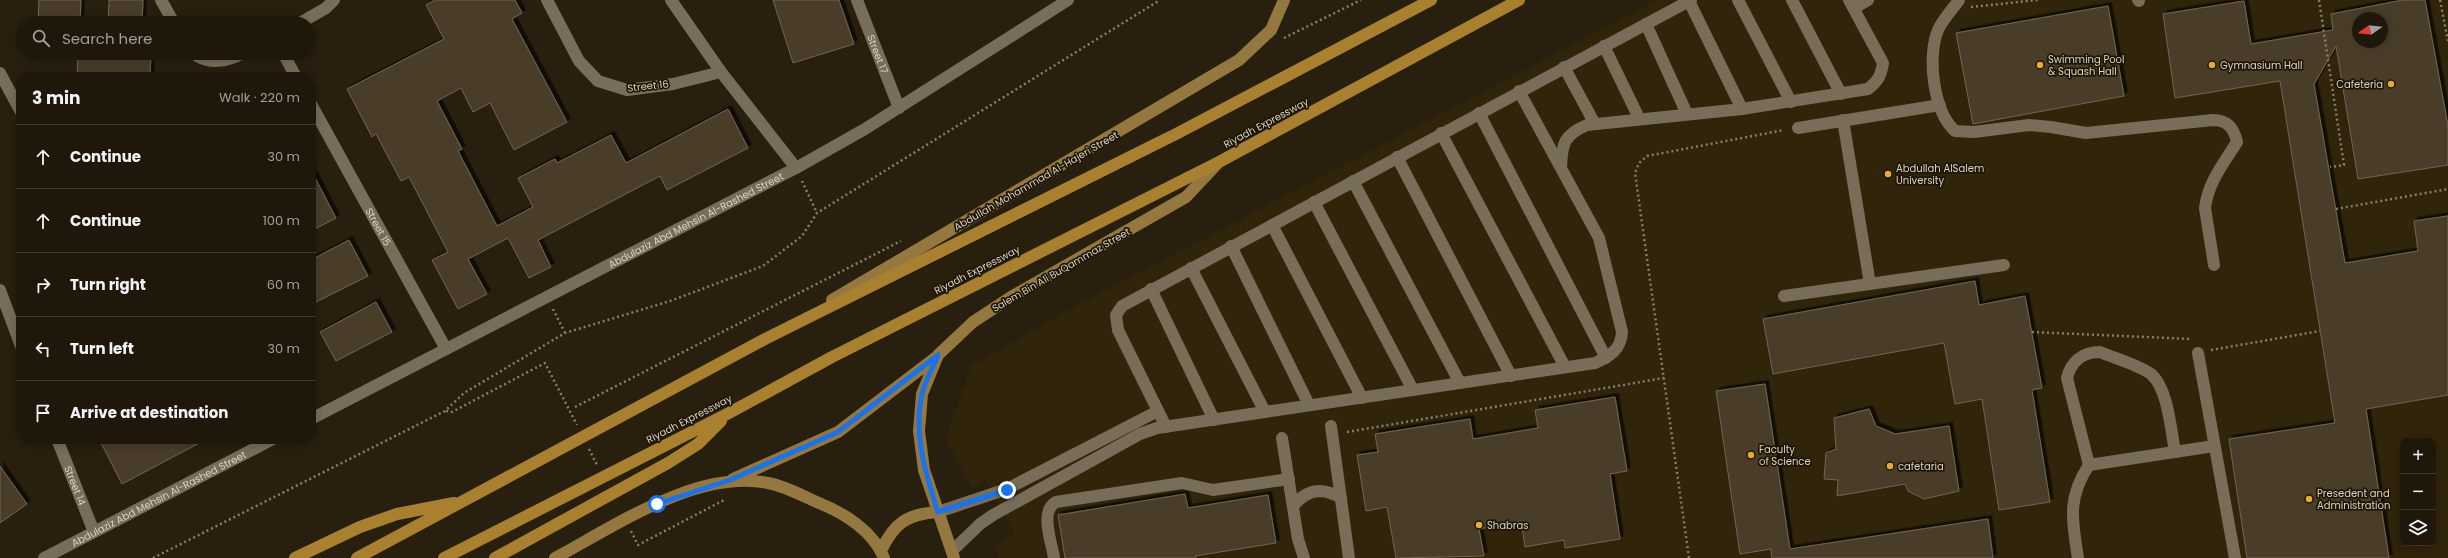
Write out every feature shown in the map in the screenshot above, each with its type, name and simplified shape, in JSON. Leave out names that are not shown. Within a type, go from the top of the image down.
[{"type":"highway","points":[[357,558],[765,339],[1178,133],[1431,0]]},
{"type":"highway","name":"Riyadh Expressway","points":[[444,558],[729,413],[832,357],[1219,162],[1519,0]]},
{"type":"highway","points":[[495,558],[668,463],[698,444],[729,413]]},
{"type":"highway","points":[[295,558],[360,527],[397,514],[465,501]]},
{"type":"main road","name":"Abdullah Mohammad Al-Hajeri Street","points":[[765,339],[1239,60],[1271,30],[1284,0]]},
{"type":"main road","name":"Salem Bin Ali BuQammaz Street","points":[[953,555],[924,470],[919,431],[922,394],[938,355],[973,322],[1011,297],[1186,197],[1219,162]]},
{"type":"main road","points":[[555,558],[657,504],[730,480],[838,432],[938,355]]},
{"type":"main road","points":[[730,480],[768,483],[834,509],[862,528],[883,555]]},
{"type":"main road","points":[[883,555],[889,534],[902,521],[919,513],[938,512]]},
{"type":"street","points":[[161,0],[170,16]]},
{"type":"street","points":[[312,16],[326,8],[334,0]]},
{"type":"street","name":"Street 16","points":[[547,0],[579,61],[598,81],[627,90],[673,84],[722,72]]},
{"type":"street","points":[[671,0],[722,72],[796,168]]},
{"type":"street","name":"Street 17","points":[[857,0],[899,108]]},
{"type":"street","name":"Abdulaziz Abd Mehsin Al-Rashed Street","points":[[316,416],[796,168],[899,108],[1068,0]]},
{"type":"street","points":[[1738,0],[1790,102]]},
{"type":"street","points":[[1792,0],[1841,94]]},
{"type":"street","points":[[1561,167],[1562,149],[1568,137],[1574,131],[1595,124],[1639,118],[1742,109],[1868,89],[1882,74],[1883,63],[1851,4],[1868,0]]},
{"type":"street","points":[[1166,427],[1116,323],[1116,315],[1122,306],[1151,289],[1519,91],[1690,1],[1742,109]]},
{"type":"street","points":[[1956,5],[1938,28],[1932,50],[1933,75],[1940,105],[1948,124],[1955,131],[1963,133],[2029,125],[2086,133],[2213,120],[2227,124],[2234,132],[2237,142],[2208,190],[2205,208],[2214,265]]},
{"type":"street","points":[[1646,24],[1687,114]]},
{"type":"street","points":[[1604,46],[1639,118]]},
{"type":"street","points":[[201,60],[213,62],[226,60]]},
{"type":"street","points":[[287,60],[293,72]]},
{"type":"street","points":[[1564,68],[1595,124]]},
{"type":"street","points":[[0,72],[16,102]]},
{"type":"street","points":[[953,555],[980,524],[993,515],[1140,434],[1166,427],[1595,363],[1612,354],[1621,343],[1622,332],[1599,238],[1519,91]]},
{"type":"street","points":[[1798,128],[1940,105]]},
{"type":"street","name":"Street 15","points":[[316,113],[446,349]]},
{"type":"street","points":[[1479,113],[1606,358]]},
{"type":"street","points":[[1843,120],[1870,284]]},
{"type":"street","points":[[1441,133],[1565,367]]},
{"type":"street","points":[[1397,157],[1511,376]]},
{"type":"street","points":[[1353,180],[1460,383]]},
{"type":"street","points":[[1314,202],[1413,390]]},
{"type":"street","points":[[1272,225],[1362,398]]},
{"type":"street","points":[[1231,246],[1309,405]]},
{"type":"street","points":[[1784,296],[2004,265]]},
{"type":"street","points":[[1191,268],[1265,412]]},
{"type":"street","points":[[1151,289],[1214,420]]},
{"type":"street","points":[[0,290],[16,333]]},
{"type":"street","points":[[2078,558],[2072,509],[2075,493],[2089,465],[2067,384],[2067,378],[2076,361],[2093,352],[2100,352],[2150,374],[2157,381],[2164,398],[2175,452]]},
{"type":"street","points":[[2198,353],[2235,558]]},
{"type":"street","points":[[938,512],[1007,490],[1158,411]]},
{"type":"street","points":[[1331,430],[1349,558]]},
{"type":"street","points":[[1282,438],[1302,558]]},
{"type":"street","name":"Street 14","points":[[59,444],[94,532]]},
{"type":"street","name":"Abdulaziz Abd Mehsin Al-Rashed Street","points":[[44,558],[263,444]]},
{"type":"street","points":[[2089,465],[2214,446]]},
{"type":"street","points":[[1054,558],[1047,516],[1049,509],[1056,502],[1182,483],[1213,490],[1288,479]]},
{"type":"street","points":[[1293,506],[1300,498],[1315,491],[1332,492],[1341,498]]},
{"type":"path","points":[[153,558],[445,411],[464,393],[565,333],[670,301],[763,266],[802,236],[817,213],[1160,0]]},
{"type":"path","points":[[1282,39],[1361,0]]},
{"type":"path","points":[[1956,5],[2038,0]]},
{"type":"path","points":[[2319,0],[2344,165],[2330,167]]},
{"type":"path","points":[[2440,0],[2448,42]]},
{"type":"path","points":[[1689,558],[1635,178],[1637,168],[1647,156],[1798,128]]},
{"type":"path","points":[[796,168],[817,213]]},
{"type":"path","points":[[2336,209],[2448,189]]},
{"type":"path","points":[[575,407],[904,239]]},
{"type":"path","points":[[547,297],[565,333]]},
{"type":"path","points":[[2032,332],[2193,340],[2198,353],[2320,331]]},
{"type":"path","points":[[445,411],[452,412],[545,363],[577,426]]},
{"type":"path","points":[[1331,430],[1664,378]]},
{"type":"path","points":[[588,447],[599,468]]},
{"type":"path","points":[[627,524],[638,545],[716,503]]},
{"type":"shaded area","name":"Abdullah AlSalem University","points":[[1658,0],[2448,0],[2448,558],[999,558],[995,546],[1015,535],[986,480],[972,488],[946,439],[971,366],[1076,306]]},
{"type":"building","points":[[39,0],[81,0],[80,16],[38,16]]},
{"type":"building","points":[[109,0],[143,0],[142,16],[108,16]]},
{"type":"building","points":[[435,0],[515,0],[522,13],[512,19],[567,122],[514,150],[490,103],[473,112],[461,88],[437,101],[462,149],[458,151],[497,226],[533,207],[518,178],[555,159],[557,163],[611,135],[626,163],[728,109],[748,148],[667,190],[660,176],[538,240],[551,267],[529,278],[508,238],[468,259],[487,294],[458,309],[432,260],[448,252],[409,177],[401,181],[376,134],[372,137],[347,89],[444,39],[426,5]]},
{"type":"building","points":[[773,0],[839,0],[854,44],[793,63]]},
{"type":"building","points":[[2403,0],[2425,0],[2448,126],[2448,165],[2358,179],[2336,46],[2314,84],[2345,263],[2418,251],[2414,221],[2448,216],[2448,395],[2366,409],[2389,558],[2247,558],[2229,439],[2335,423],[2280,81],[2175,98],[2163,14],[2244,1],[2251,44],[2333,30],[2331,14]]},
{"type":"building","name":"Swimming Pool & Squash Hall","points":[[2108,6],[2124,96],[1973,124],[1956,33]]},
{"type":"building","points":[[78,60],[151,60],[150,72],[77,72]]},
{"type":"building","points":[[316,180],[336,218],[316,228]]},
{"type":"building","points":[[349,240],[368,276],[316,302],[316,257]]},
{"type":"building","points":[[1975,281],[1979,305],[2025,296],[2042,388],[2032,390],[2050,502],[1999,510],[1982,399],[1955,404],[1944,343],[1773,374],[1763,319]]},
{"type":"building","points":[[376,302],[392,332],[336,361],[320,332]]},
{"type":"building","name":"Faculty of Science","points":[[1765,384],[1790,549],[1988,519],[1993,558],[1772,558],[1771,549],[1740,554],[1716,391]]},
{"type":"building","points":[[1615,397],[1627,471],[1610,474],[1620,539],[1565,548],[1564,540],[1525,547],[1521,521],[1479,529],[1484,556],[1396,558],[1387,507],[1366,511],[1357,455],[1378,452],[1375,434],[1470,419],[1473,439],[1538,428],[1535,410]]},
{"type":"building","name":"cafetaria","points":[[1869,409],[1876,426],[1895,434],[1949,426],[1959,491],[1924,499],[1908,491],[1905,484],[1837,496],[1838,480],[1824,479],[1826,453],[1836,449],[1834,418]]},
{"type":"building","points":[[102,444],[198,444],[122,484]]},
{"type":"building","points":[[0,466],[27,504],[0,523]]},
{"type":"building","points":[[1185,494],[1188,508],[1268,495],[1276,543],[1195,556],[1196,558],[1065,558],[1058,515]]},
{"type":"place","name":"Swimming Pool & Squash Hall","points":[[2040,65]]},
{"type":"place","name":"Gymnasium Hall","points":[[2212,65]]},
{"type":"place","name":"Cafeteria","points":[[2391,84]]},
{"type":"place","name":"Abdullah AlSalem University","points":[[1888,174]]},
{"type":"place","name":"Faculty of Science","points":[[1751,455]]},
{"type":"place","name":"cafetaria","points":[[1890,466]]},
{"type":"place","name":"Presedent and Administration","points":[[2309,499]]},
{"type":"place","name":"Shabras","points":[[1479,525]]},
{"type":"route","points":[[657,504],[699,488],[730,480],[790,455],[838,432],[914,376],[938,355],[922,394],[919,431],[924,470],[938,512],[1007,490]]}]
